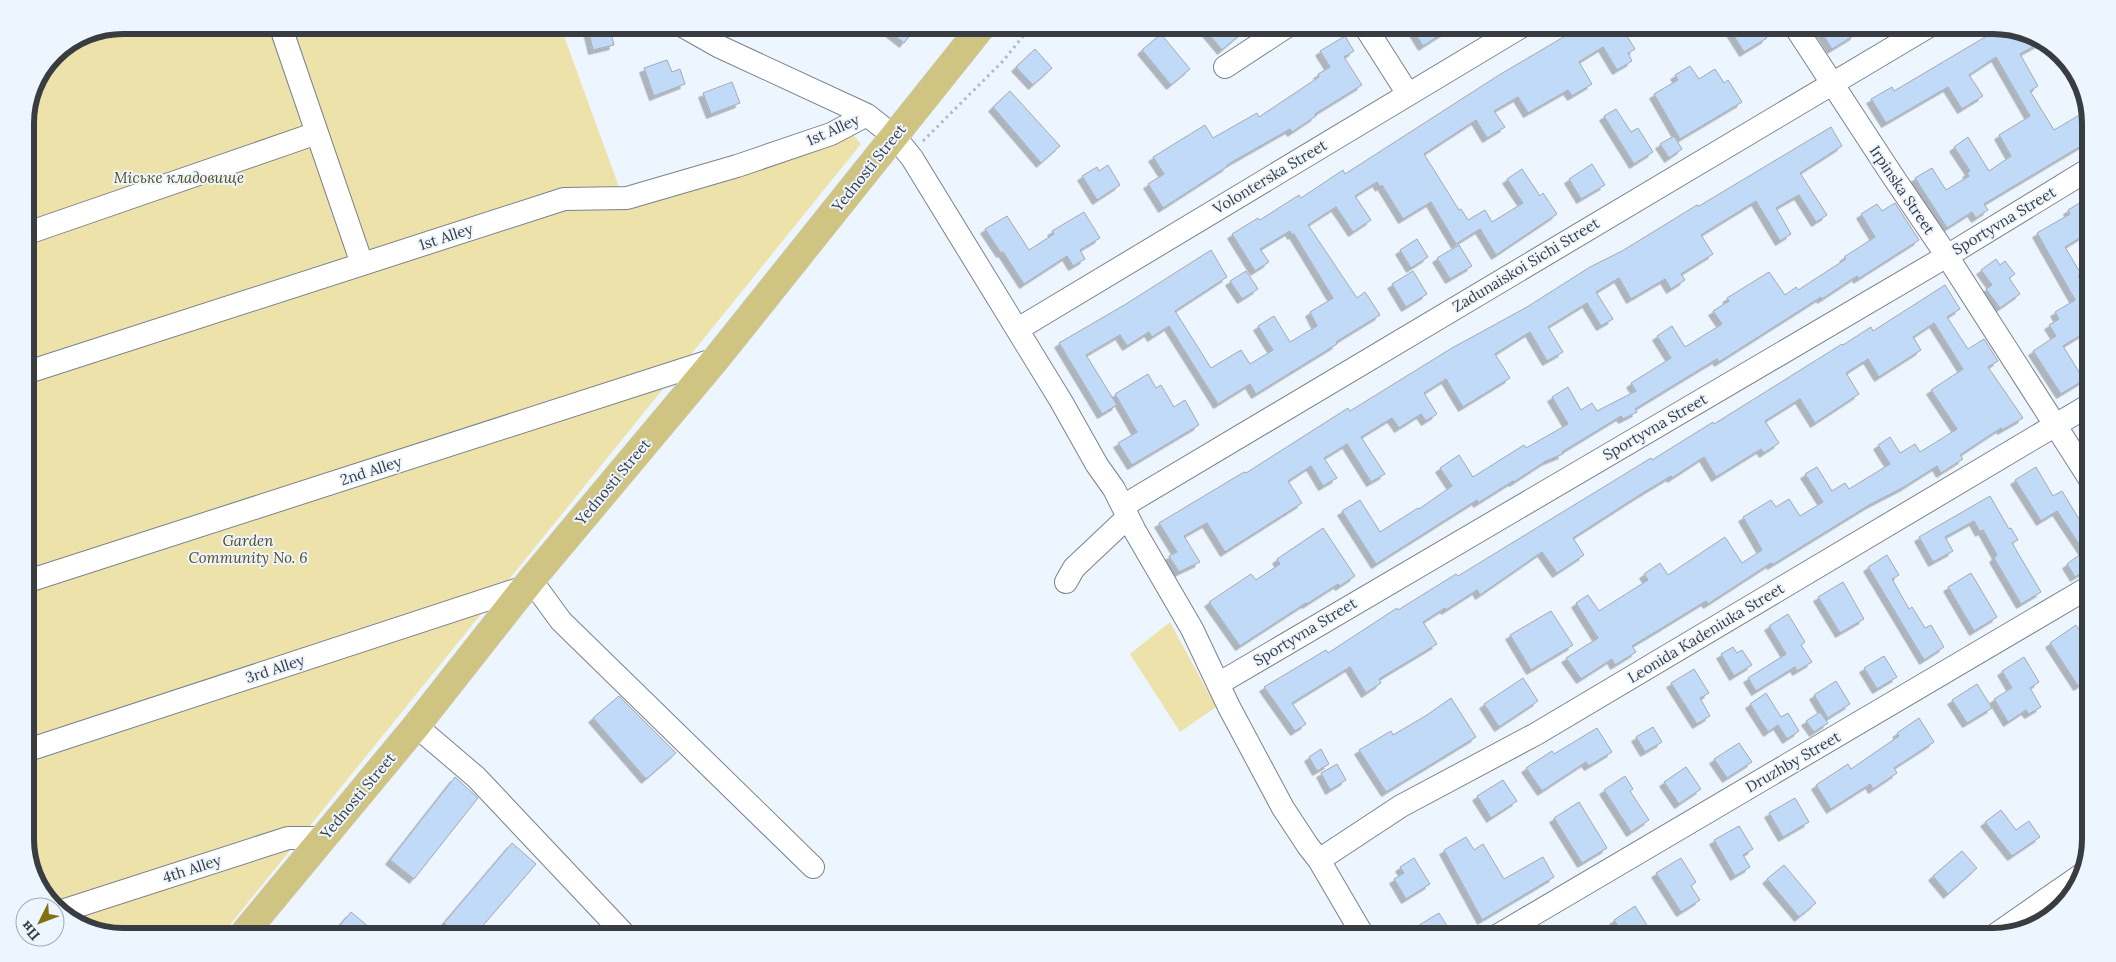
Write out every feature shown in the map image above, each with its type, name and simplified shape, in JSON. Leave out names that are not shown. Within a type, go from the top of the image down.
[{"type":"main road","name":"Yednosti Street","points":[[248,928],[416,726],[528,584],[716,359],[976,34]]},
{"type":"street","points":[[283,34],[362,264]]},
{"type":"street","points":[[1225,67],[1275,34]]},
{"type":"street","points":[[1370,34],[1408,94]]},
{"type":"street","name":"Volonterska Street","points":[[1018,329],[1509,34]]},
{"type":"street","name":"Irpinska Street","points":[[1800,34],[1947,256],[2082,467]]},
{"type":"street","name":"Zadunaiskoi Sichi Street","points":[[1066,582],[1074,568],[1125,512],[1916,34]]},
{"type":"street","points":[[719,36],[867,115],[895,137],[912,158],[1018,329],[1125,512],[1192,630],[1283,808],[1319,860],[1359,928]]},
{"type":"street","name":"1st Alley","points":[[34,370],[564,199],[627,198],[718,171],[831,134],[867,115]]},
{"type":"street","points":[[34,231],[317,133]]},
{"type":"street","name":"Sportyvna Street","points":[[1218,684],[1947,256],[2082,174]]},
{"type":"street","name":"2nd Alley","points":[[34,579],[716,359]]},
{"type":"street","name":"Leonida Kadeniuka Street","points":[[1319,860],[1401,806],[1536,734],[2082,410]]},
{"type":"street","points":[[528,584],[561,621],[813,867]]},
{"type":"street","name":"3rd Alley","points":[[34,748],[528,584]]},
{"type":"street","name":"Druzhby Street","points":[[1511,928],[2082,591]]},
{"type":"street","points":[[416,726],[476,778],[618,928]]},
{"type":"street","name":"4th Alley","points":[[68,909],[288,838],[323,838]]},
{"type":"street","points":[[2007,926],[2070,883]]},
{"type":"path","points":[[922,142],[1003,61],[1025,34]]},
{"type":"green space","name":"Garden Community No. 6","points":[[117,34],[563,34],[623,198],[842,122],[861,144],[227,928],[106,927],[94,924],[78,916],[65,906],[65,897],[56,897],[38,868],[34,845],[34,117],[37,100],[43,84],[52,69],[64,56],[94,38]]},
{"type":"green space","points":[[1170,622],[1216,707],[1180,732],[1130,654]]},
{"type":"building","points":[[589,34],[611,34],[614,45],[593,50]]},
{"type":"building","points":[[892,34],[911,34],[904,43]]},
{"type":"building","points":[[1161,34],[1190,69],[1171,85],[1142,50]]},
{"type":"building","points":[[1209,34],[1241,34],[1222,50]]},
{"type":"building","points":[[1416,34],[1442,34],[1423,46]]},
{"type":"building","points":[[1569,34],[1626,34],[1635,49],[1628,53],[1632,61],[1617,70],[1603,47],[1579,62],[1592,84],[1572,96],[1568,90],[1528,113],[1518,97],[1494,111],[1505,127],[1487,138],[1476,120],[1424,154],[1459,210],[1461,209],[1468,220],[1485,210],[1492,222],[1523,203],[1507,179],[1522,169],[1540,196],[1543,193],[1557,214],[1496,255],[1480,229],[1456,244],[1431,202],[1403,219],[1382,185],[1380,187],[1377,182],[1355,196],[1371,220],[1353,232],[1336,207],[1308,225],[1357,298],[1365,292],[1380,315],[1256,394],[1250,384],[1218,404],[1169,326],[1152,337],[1149,332],[1127,346],[1120,335],[1086,355],[1117,405],[1102,414],[1059,343],[1126,304],[1211,250],[1227,277],[1175,311],[1211,368],[1241,350],[1250,364],[1273,350],[1258,326],[1274,316],[1290,342],[1317,326],[1310,312],[1333,298],[1294,234],[1292,235],[1290,231],[1260,249],[1269,262],[1255,271],[1232,234],[1258,218],[1260,220],[1299,195],[1301,198],[1343,170],[1345,174],[1499,75]]},
{"type":"building","points":[[1733,34],[1764,34],[1767,38],[1744,52]]},
{"type":"building","points":[[1823,34],[1854,34],[1855,35],[1832,49]]},
{"type":"building","points":[[1990,34],[2010,35],[2036,45],[2020,54],[2038,86],[2030,91],[2054,130],[2082,114],[2082,145],[1984,204],[1988,210],[1976,218],[1972,212],[1947,228],[1915,178],[1932,168],[1946,190],[1969,176],[1967,173],[1970,171],[1954,147],[1968,137],[1989,171],[2011,156],[1999,135],[2030,116],[1996,57],[1969,75],[1983,96],[1962,109],[1948,87],[1886,123],[1871,99],[1892,87],[1894,91]]},
{"type":"building","points":[[1345,36],[1354,51],[1344,57],[1362,85],[1315,114],[1316,116],[1292,132],[1290,129],[1227,165],[1163,208],[1148,184],[1164,174],[1153,157],[1205,125],[1213,138],[1257,113],[1259,117],[1319,77],[1318,74],[1330,67],[1320,51]]},
{"type":"building","points":[[1035,49],[1052,68],[1033,85],[1016,67]]},
{"type":"building","points":[[667,60],[672,72],[680,69],[685,84],[654,96],[644,68]]},
{"type":"building","points":[[1690,66],[1699,79],[1715,69],[1724,83],[1728,80],[1742,102],[1680,139],[1654,94],[1678,80],[1675,75]]},
{"type":"building","points":[[732,82],[740,103],[711,114],[703,93]]},
{"type":"building","points":[[1010,91],[1060,146],[1041,163],[993,107]]},
{"type":"building","points":[[1616,109],[1631,132],[1638,128],[1653,152],[1634,164],[1604,116]]},
{"type":"building","points":[[1831,127],[1842,146],[1800,173],[1827,215],[1816,222],[1799,195],[1776,208],[1791,234],[1780,241],[1756,201],[1701,235],[1713,254],[1681,274],[1685,280],[1671,289],[1665,279],[1631,299],[1619,278],[1596,292],[1613,319],[1601,326],[1587,303],[1548,327],[1563,352],[1547,361],[1530,332],[1495,354],[1510,378],[1463,407],[1446,379],[1424,393],[1437,414],[1426,421],[1421,414],[1399,428],[1392,418],[1361,437],[1385,474],[1371,482],[1347,444],[1324,458],[1337,478],[1323,486],[1311,466],[1288,481],[1302,503],[1225,552],[1207,523],[1184,536],[1200,562],[1179,572],[1169,556],[1177,552],[1159,523],[1244,472],[1246,473],[1348,408],[1350,411],[1452,348],[1527,307],[1590,267],[1622,251]]},
{"type":"building","points":[[1674,136],[1682,149],[1669,158],[1660,144]]},
{"type":"building","points":[[1592,164],[1605,185],[1581,199],[1569,179]]},
{"type":"building","points":[[1108,165],[1120,185],[1097,200],[1082,176],[1097,167],[1099,171]]},
{"type":"building","points":[[2082,201],[2082,237],[2065,247],[2081,274],[2078,276],[2082,283],[2082,334],[2063,346],[2082,377],[2082,381],[2061,394],[2033,351],[2056,336],[2049,325],[2059,319],[2055,312],[2075,300],[2037,233],[2070,214],[2068,210]]},
{"type":"building","points":[[1895,203],[1919,240],[1858,279],[1857,276],[1822,299],[1821,297],[1719,362],[1717,359],[1684,379],[1635,409],[1637,412],[1623,419],[1621,416],[1562,452],[1563,454],[1546,461],[1478,503],[1477,500],[1376,564],[1342,511],[1360,500],[1380,532],[1419,509],[1452,486],[1440,468],[1459,455],[1473,477],[1524,445],[1526,448],[1568,424],[1552,397],[1568,387],[1581,410],[1592,403],[1597,411],[1636,391],[1631,383],[1671,358],[1657,336],[1672,326],[1685,347],[1722,324],[1713,311],[1729,301],[1727,298],[1769,272],[1785,295],[1796,287],[1798,290],[1846,259],[1844,257],[1875,237],[1861,214],[1877,204],[1882,211]]},
{"type":"building","points":[[1084,212],[1100,238],[1080,250],[1085,259],[1073,266],[1067,256],[1024,284],[985,229],[1007,216],[1029,250],[1054,234],[1052,231]]},
{"type":"building","points":[[1417,239],[1428,257],[1411,268],[1400,250]]},
{"type":"building","points":[[1459,245],[1472,266],[1450,279],[1437,258]]},
{"type":"building","points":[[1996,259],[2000,265],[2005,261],[2015,274],[2009,278],[2020,294],[2000,308],[1986,289],[1992,285],[1981,270]]},
{"type":"building","points":[[1246,271],[1258,289],[1242,299],[1230,281]]},
{"type":"building","points":[[1413,271],[1427,294],[1406,307],[1392,284]]},
{"type":"building","points":[[1945,285],[1960,309],[1947,317],[1968,349],[1984,339],[1998,361],[1988,367],[2023,418],[2002,430],[2001,428],[1960,455],[1963,459],[1941,473],[1937,466],[1772,565],[1771,563],[1708,604],[1706,601],[1632,646],[1636,652],[1615,665],[1612,659],[1581,679],[1566,658],[1598,638],[1576,603],[1588,595],[1599,611],[1648,580],[1644,574],[1660,563],[1668,575],[1725,537],[1742,563],[1762,550],[1743,517],[1771,500],[1776,507],[1789,499],[1800,516],[1823,502],[1805,474],[1817,467],[1832,491],[1845,483],[1849,489],[1890,464],[1878,445],[1890,437],[1900,453],[1915,444],[1920,452],[1957,429],[1931,390],[1963,369],[1934,323],[1913,337],[1921,350],[1879,377],[1868,359],[1846,373],[1859,394],[1815,423],[1800,399],[1765,421],[1779,443],[1764,453],[1761,449],[1716,477],[1704,457],[1672,478],[1671,476],[1638,496],[1573,538],[1584,555],[1557,573],[1542,552],[1480,595],[1477,590],[1423,622],[1437,644],[1379,679],[1381,683],[1366,693],[1350,667],[1292,703],[1306,724],[1295,731],[1264,687],[1326,650],[1328,653],[1397,608],[1398,610],[1456,574],[1458,576],[1651,458],[1652,460],[1713,422],[1714,424],[1842,344],[1871,327],[1873,331]]},
{"type":"building","points":[[1148,374],[1156,388],[1161,385],[1174,407],[1185,400],[1199,425],[1132,465],[1118,443],[1137,432],[1115,394]]},
{"type":"building","points":[[2036,467],[2053,496],[2062,491],[2079,519],[2082,517],[2082,548],[2057,511],[2041,521],[2015,480]]},
{"type":"building","points":[[1990,496],[2009,529],[2011,528],[2018,540],[2012,543],[2041,592],[2021,604],[1994,558],[1997,555],[1983,530],[1980,532],[1974,521],[1945,537],[1953,551],[1933,562],[1919,537]]},
{"type":"building","points":[[1323,528],[1355,576],[1340,586],[1338,584],[1306,603],[1240,646],[1209,602],[1251,574],[1256,580],[1280,564],[1277,559]]},
{"type":"building","points":[[2082,553],[2082,573],[2075,577],[2067,564]]},
{"type":"building","points":[[1887,555],[1899,575],[1892,579],[1909,609],[1912,607],[1925,628],[1931,625],[1944,647],[1924,660],[1868,567]]},
{"type":"building","points":[[1971,573],[1997,617],[1974,631],[1948,587]]},
{"type":"building","points":[[1843,582],[1864,619],[1840,633],[1818,597]]},
{"type":"building","points":[[1551,611],[1573,645],[1531,670],[1510,635]]},
{"type":"building","points":[[1788,614],[1805,642],[1801,645],[1812,662],[1797,671],[1795,667],[1756,691],[1748,678],[1786,654],[1769,626]]},
{"type":"building","points":[[2076,625],[2082,634],[2082,656],[2079,658],[2082,663],[2082,684],[2078,686],[2050,643]]},
{"type":"building","points":[[1733,647],[1737,653],[1742,650],[1752,665],[1734,676],[1721,654]]},
{"type":"building","points":[[1884,656],[1897,677],[1877,689],[1864,668]]},
{"type":"building","points":[[2024,657],[2039,682],[2030,688],[2041,707],[2029,714],[2026,710],[2008,722],[1994,699],[2012,688],[2002,671]]},
{"type":"building","points":[[1694,669],[1709,693],[1700,698],[1710,716],[1697,724],[1671,683]]},
{"type":"building","points":[[1523,678],[1538,701],[1499,727],[1484,704]]},
{"type":"building","points":[[1836,681],[1850,704],[1828,718],[1814,695]]},
{"type":"building","points":[[1977,684],[1992,708],[1967,723],[1952,700]]},
{"type":"building","points":[[1766,693],[1781,717],[1788,713],[1799,731],[1787,739],[1778,725],[1768,732],[1750,704]]},
{"type":"building","points":[[619,696],[676,753],[646,779],[593,718]]},
{"type":"building","points":[[1451,698],[1476,737],[1386,792],[1359,750],[1391,731],[1393,735]]},
{"type":"building","points":[[1820,712],[1828,723],[1814,732],[1806,721]]},
{"type":"building","points":[[1919,718],[1934,742],[1894,768],[1897,773],[1873,789],[1870,784],[1831,809],[1816,785],[1848,764],[1851,769],[1899,736],[1897,733]]},
{"type":"building","points":[[1653,727],[1662,742],[1645,752],[1636,737]]},
{"type":"building","points":[[1597,728],[1612,752],[1589,766],[1586,762],[1542,791],[1526,768],[1552,751],[1554,754]]},
{"type":"building","points":[[1739,743],[1752,762],[1727,778],[1714,759]]},
{"type":"building","points":[[1321,749],[1329,764],[1317,771],[1309,757]]},
{"type":"building","points":[[1337,764],[1346,780],[1330,790],[1321,773]]},
{"type":"building","points":[[1686,767],[1701,789],[1679,804],[1664,782]]},
{"type":"building","points":[[1625,776],[1633,789],[1630,791],[1649,820],[1631,832],[1604,790]]},
{"type":"building","points":[[455,777],[478,798],[414,879],[390,860]]},
{"type":"building","points":[[1503,780],[1517,801],[1491,818],[1477,796]]},
{"type":"building","points":[[1795,798],[1809,822],[1783,837],[1769,813]]},
{"type":"building","points":[[1579,802],[1607,848],[1582,863],[1554,818]]},
{"type":"building","points":[[2001,810],[2016,830],[2029,821],[2040,837],[2012,856],[1985,822]]},
{"type":"building","points":[[1739,826],[1753,849],[1743,855],[1750,867],[1735,876],[1714,840]]},
{"type":"building","points":[[1466,837],[1474,850],[1483,844],[1504,879],[1543,857],[1554,877],[1482,920],[1444,850]]},
{"type":"building","points":[[512,843],[536,864],[481,928],[450,928],[444,923]]},
{"type":"building","points":[[1962,851],[1977,868],[1948,894],[1933,876]]},
{"type":"building","points":[[1414,858],[1430,884],[1406,899],[1394,879],[1404,873],[1400,867]]},
{"type":"building","points":[[1681,858],[1696,882],[1691,886],[1700,900],[1681,912],[1656,873]]},
{"type":"building","points":[[1784,865],[1816,903],[1799,917],[1767,879]]},
{"type":"building","points":[[1635,906],[1649,928],[1619,928],[1614,920]]},
{"type":"building","points":[[351,912],[370,928],[338,928]]},
{"type":"building","points":[[1439,913],[1448,928],[1417,928]]},
{"type":"park label","name":"Міське кладовище","points":[[179,178]]}]
